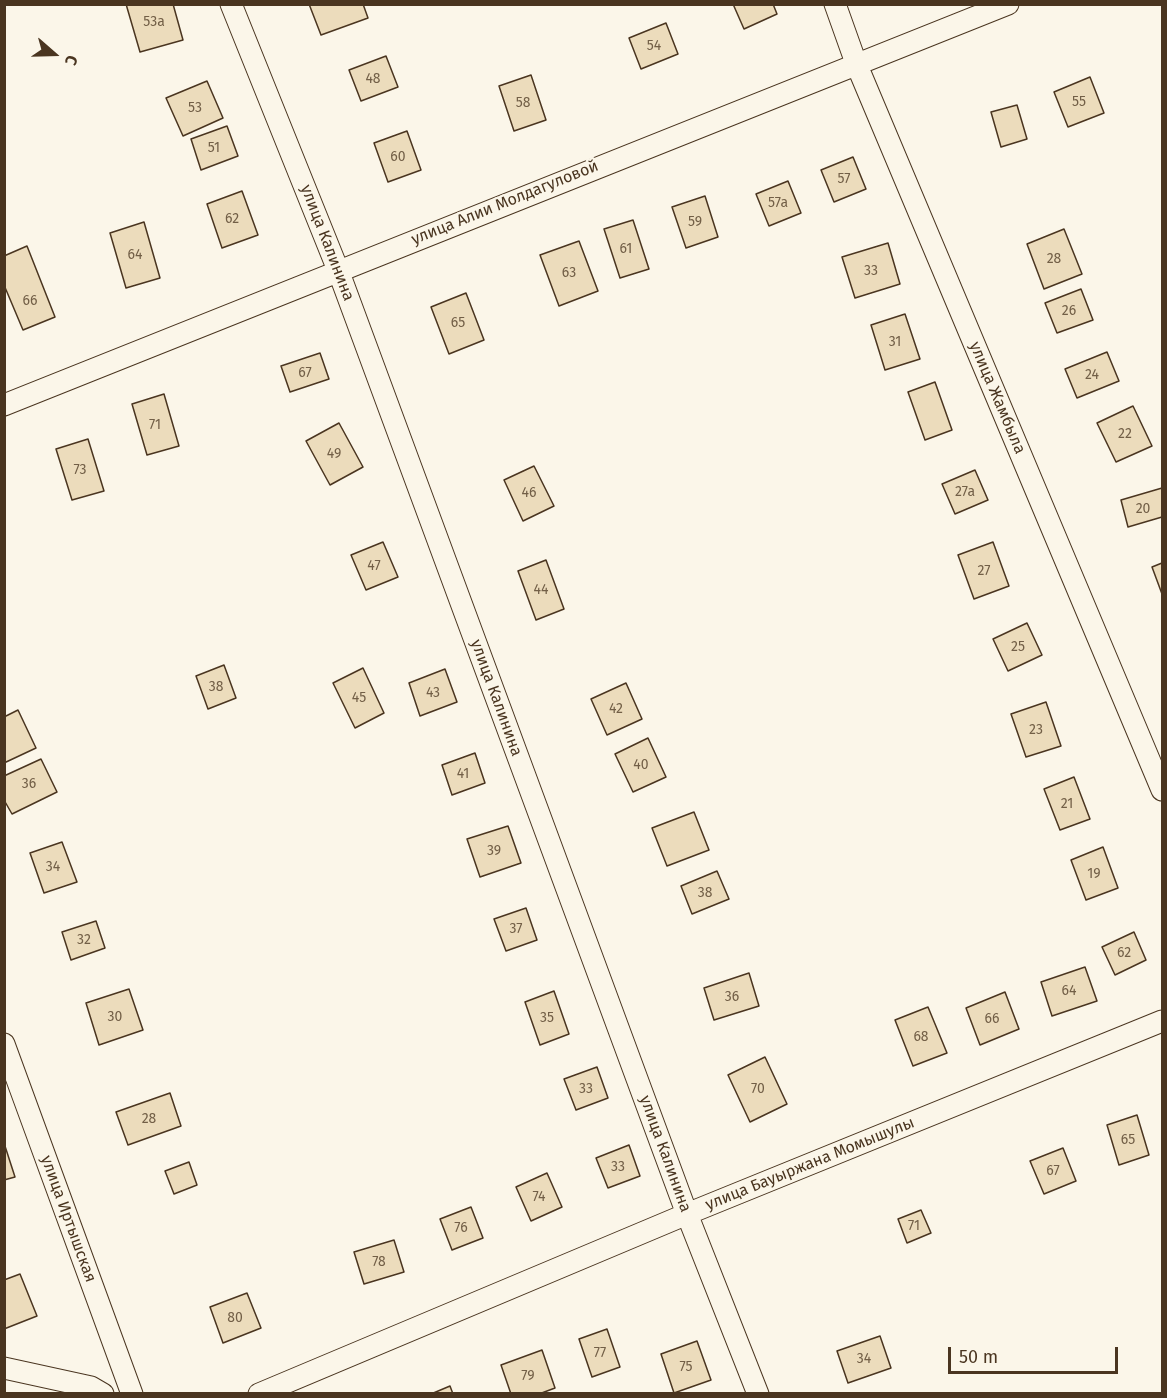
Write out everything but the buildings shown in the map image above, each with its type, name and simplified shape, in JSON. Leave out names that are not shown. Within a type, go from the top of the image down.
[{"type":"street","name":"улица Калинина","points":[[231,4],[338,270],[687,1214],[758,1394]]},
{"type":"street","name":"улица Жамбыла","points":[[835,4],[856,63],[1162,790]]},
{"type":"street","name":"улица Алии Молдагуловой","points":[[4,405],[1008,4]]},
{"type":"street","name":"улица Бауыржана Момышулы","points":[[259,1394],[687,1214],[1162,1021]]},
{"type":"street","name":"улица Иртышская","points":[[4,1044],[132,1394]]},
{"type":"street","points":[[4,1368],[91,1386],[103,1394]]}]
